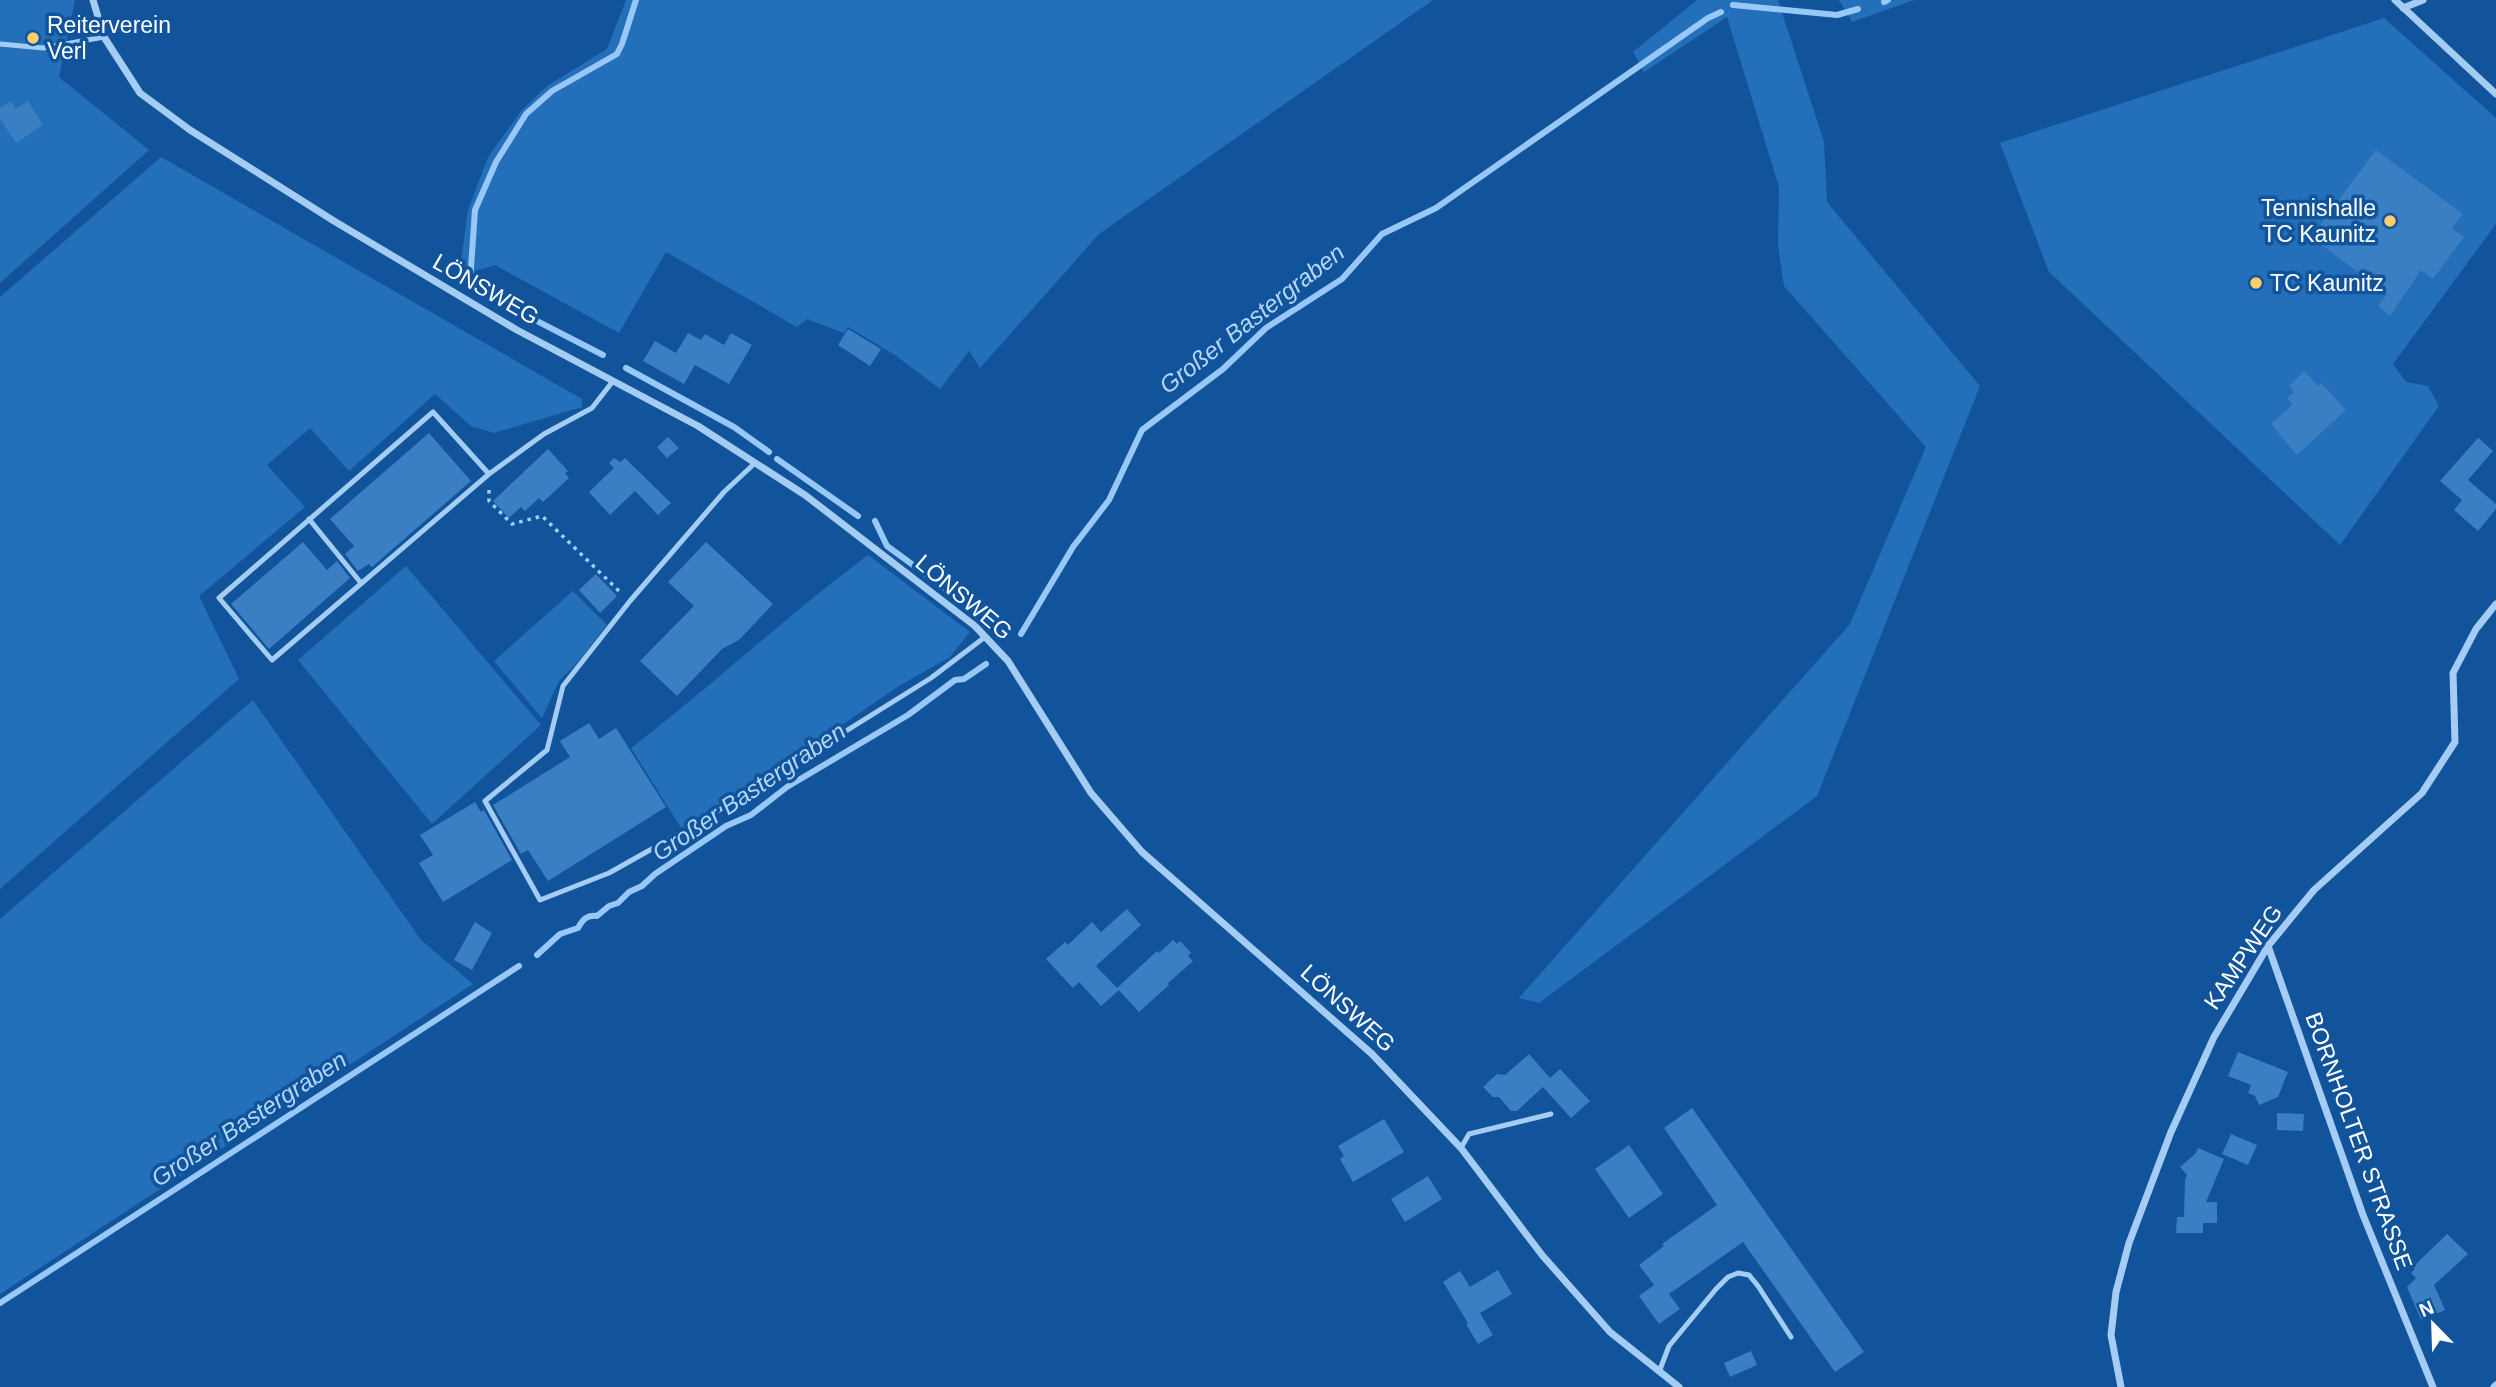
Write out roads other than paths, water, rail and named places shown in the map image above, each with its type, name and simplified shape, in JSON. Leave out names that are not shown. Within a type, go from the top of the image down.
[{"type":"street","name":"LÖNSWEG","points":[[93,0],[104,37],[140,93],[190,130],[334,221],[517,330],[698,426],[805,495],[975,626],[1008,661],[1091,793],[1142,852],[1372,1054],[1461,1148],[1542,1255],[1602,1322],[1679,1387]]},
{"type":"street","points":[[2395,0],[2496,94]]},
{"type":"street","points":[[2403,8],[2423,0]]},
{"type":"street","name":"KAMPWEG","points":[[2121,1387],[2111,1335],[2116,1292],[2129,1243],[2171,1132],[2214,1037],[2268,946],[2314,890],[2422,793],[2429,783],[2455,742],[2453,673],[2476,629],[2496,604]]},
{"type":"street","name":"BORNHOLTER STRASSE","points":[[2268,946],[2362,1215],[2433,1387]]},
{"type":"lane","points":[[0,44],[43,48],[104,37]]},
{"type":"lane","points":[[489,474],[433,412],[219,598],[272,660],[489,474],[544,434],[592,408],[613,382]]},
{"type":"lane","points":[[755,463],[724,492],[630,601],[563,686],[547,750],[485,801],[540,900],[609,873],[681,833],[931,678],[985,637]]},
{"type":"lane","points":[[309,519],[361,583]]},
{"type":"lane","points":[[1461,1148],[1469,1134],[1551,1114]]},
{"type":"lane","points":[[1659,1372],[1669,1346],[1716,1289],[1728,1277],[1738,1273],[1749,1275],[1791,1336]]},
{"type":"waterway","points":[[603,355],[473,288],[470,282],[475,210],[496,162],[526,114],[552,91],[617,54],[636,0]]},
{"type":"waterway","name":"Großer Bastergraben","points":[[1884,2],[1888,0]]},
{"type":"waterway","name":"Großer Bastergraben","points":[[1733,5],[1837,15],[1858,9]]},
{"type":"waterway","name":"Großer Bastergraben","points":[[1021,634],[1073,547],[1109,500],[1142,430],[1223,369],[1266,328],[1342,279],[1382,234],[1436,208],[1708,18],[1721,12]]},
{"type":"waterway","points":[[626,368],[734,427],[769,452]]},
{"type":"waterway","points":[[777,459],[858,516]]},
{"type":"waterway","points":[[875,521],[887,546],[1002,630]]},
{"type":"waterway","name":"Großer Bastergraben","points":[[537,955],[560,934],[578,928],[586,918],[597,916],[609,906],[618,903],[629,892],[642,886],[655,874],[726,826],[751,815],[787,787],[908,715],[955,680],[964,679],[986,664]]},
{"type":"waterway","name":"Großer Bastergraben","points":[[0,1303],[519,966]]},
{"type":"place","name":"Reiterverein Verl","points":[[33,38]]},
{"type":"place","name":"Tennishalle TC Kaunitz","points":[[2390,221]]},
{"type":"place","name":"TC Kaunitz","points":[[2256,283]]}]
